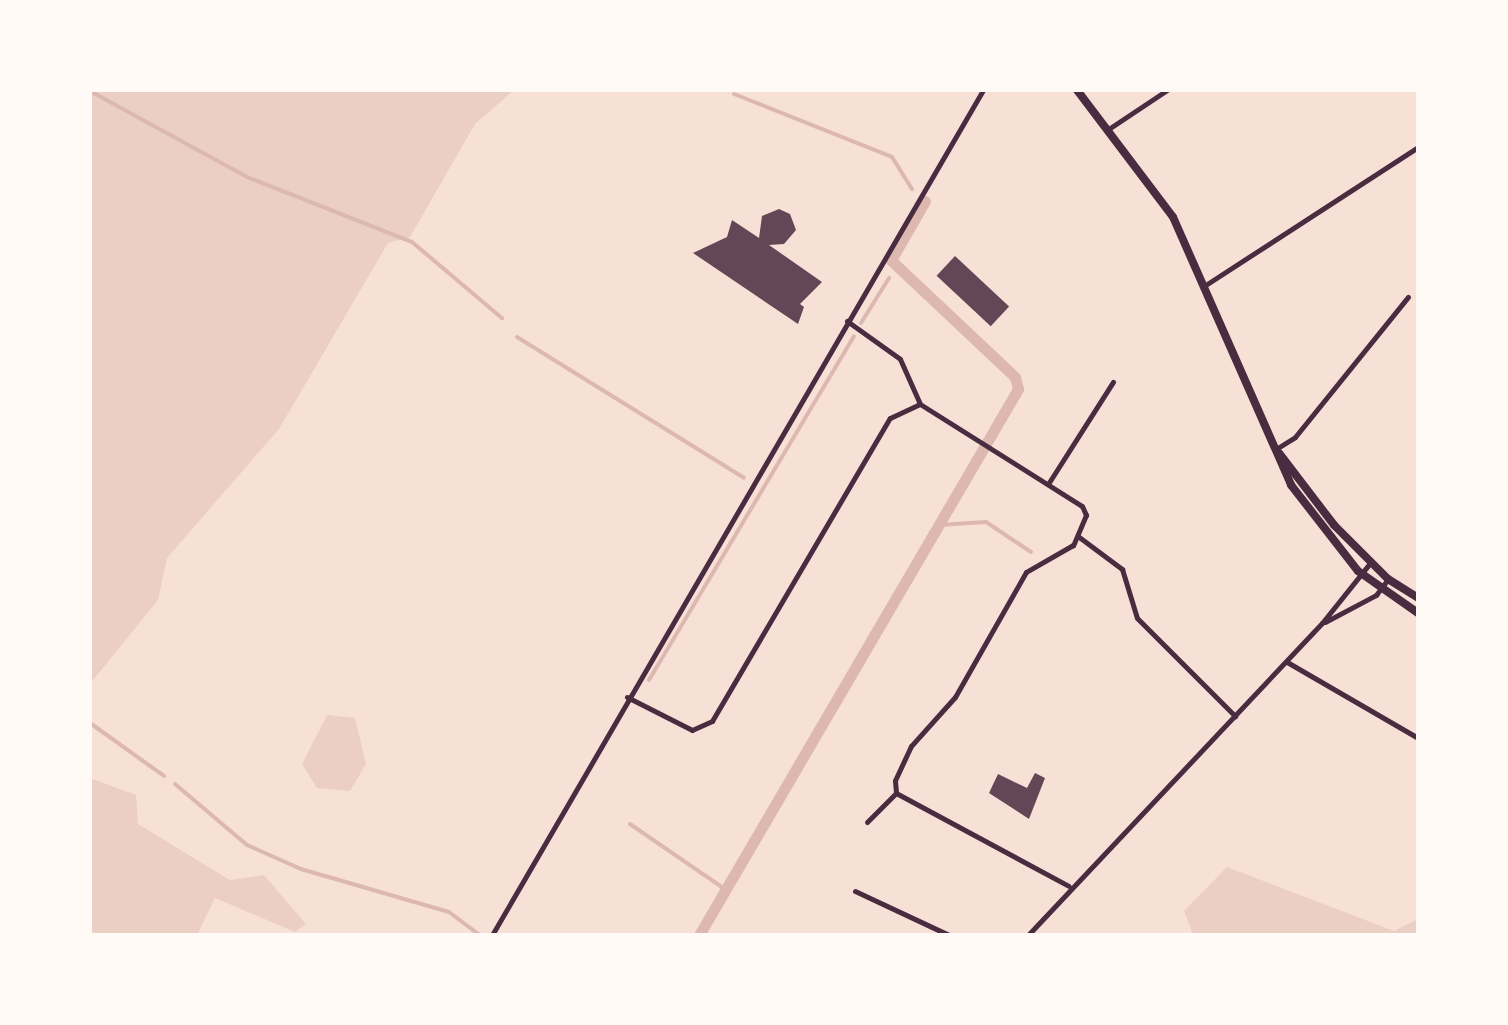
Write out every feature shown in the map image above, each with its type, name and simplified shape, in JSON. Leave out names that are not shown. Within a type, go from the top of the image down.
[{"type":"main road","points":[[1077,90],[1110,128],[1173,217],[1275,450],[1320,528],[1358,571],[1418,613]]},
{"type":"main road","points":[[1275,450],[1371,562],[1388,579],[1418,598]]},
{"type":"street","points":[[492,935],[983,90]]},
{"type":"street","points":[[1110,128],[1167,90]]},
{"type":"street","points":[[1204,286],[1418,147]]},
{"type":"street","points":[[1275,450],[1295,437],[1408,297]]},
{"type":"street","points":[[846,321],[900,359],[920,404],[1082,506],[1086,514],[1078,537],[1026,572],[955,697],[911,746],[894,781],[896,793]]},
{"type":"street","points":[[1048,484],[1113,382]]},
{"type":"street","points":[[628,697],[692,730],[712,721],[890,418],[920,404]]},
{"type":"street","points":[[1078,537],[1122,569],[1137,618],[1235,716]]},
{"type":"street","points":[[1028,935],[1069,886],[1322,623],[1358,571],[1371,562]]},
{"type":"street","points":[[1322,623],[1382,588],[1388,579]]},
{"type":"street","points":[[1286,661],[1418,738]]},
{"type":"street","points":[[867,822],[896,793]]},
{"type":"street","points":[[896,793],[1069,886]]},
{"type":"street","points":[[855,892],[949,935]]},
{"type":"shaded area","points":[[90,90],[514,90],[475,124],[410,237],[388,243],[279,429],[167,558],[158,600],[90,684]]},
{"type":"shaded area","points":[[327,715],[355,718],[366,764],[350,791],[317,788],[302,764]]},
{"type":"shaded area","points":[[90,778],[136,795],[138,824],[230,880],[264,875],[306,924],[295,932],[215,898],[197,935],[90,935]]},
{"type":"shaded area","points":[[1227,867],[1394,931],[1418,919],[1418,935],[1193,935],[1184,911]]},
{"type":"building","points":[[779,209],[790,214],[796,230],[784,244],[769,245],[822,282],[800,304],[804,307],[798,324],[693,253],[727,237],[732,220],[759,238],[762,216]]},
{"type":"building","points":[[955,256],[1009,306],[991,326],[937,276]]},
{"type":"building","points":[[1035,773],[1045,778],[1029,819],[989,793],[998,774],[1027,788]]},
{"type":"waterway","points":[[90,91],[247,177],[412,242],[502,318]]},
{"type":"waterway","points":[[734,94],[892,157],[912,189]]},
{"type":"waterway","points":[[699,935],[1018,389],[1015,377],[891,260],[925,201]]},
{"type":"waterway","points":[[861,323],[889,278]]},
{"type":"waterway","points":[[649,680],[854,336]]},
{"type":"waterway","points":[[517,337],[744,478]]},
{"type":"waterway","points":[[939,525],[986,522],[1031,552]]},
{"type":"waterway","points":[[90,723],[164,776]]},
{"type":"waterway","points":[[175,784],[247,845],[301,869],[449,912],[479,935]]},
{"type":"waterway","points":[[630,824],[726,890]]}]
